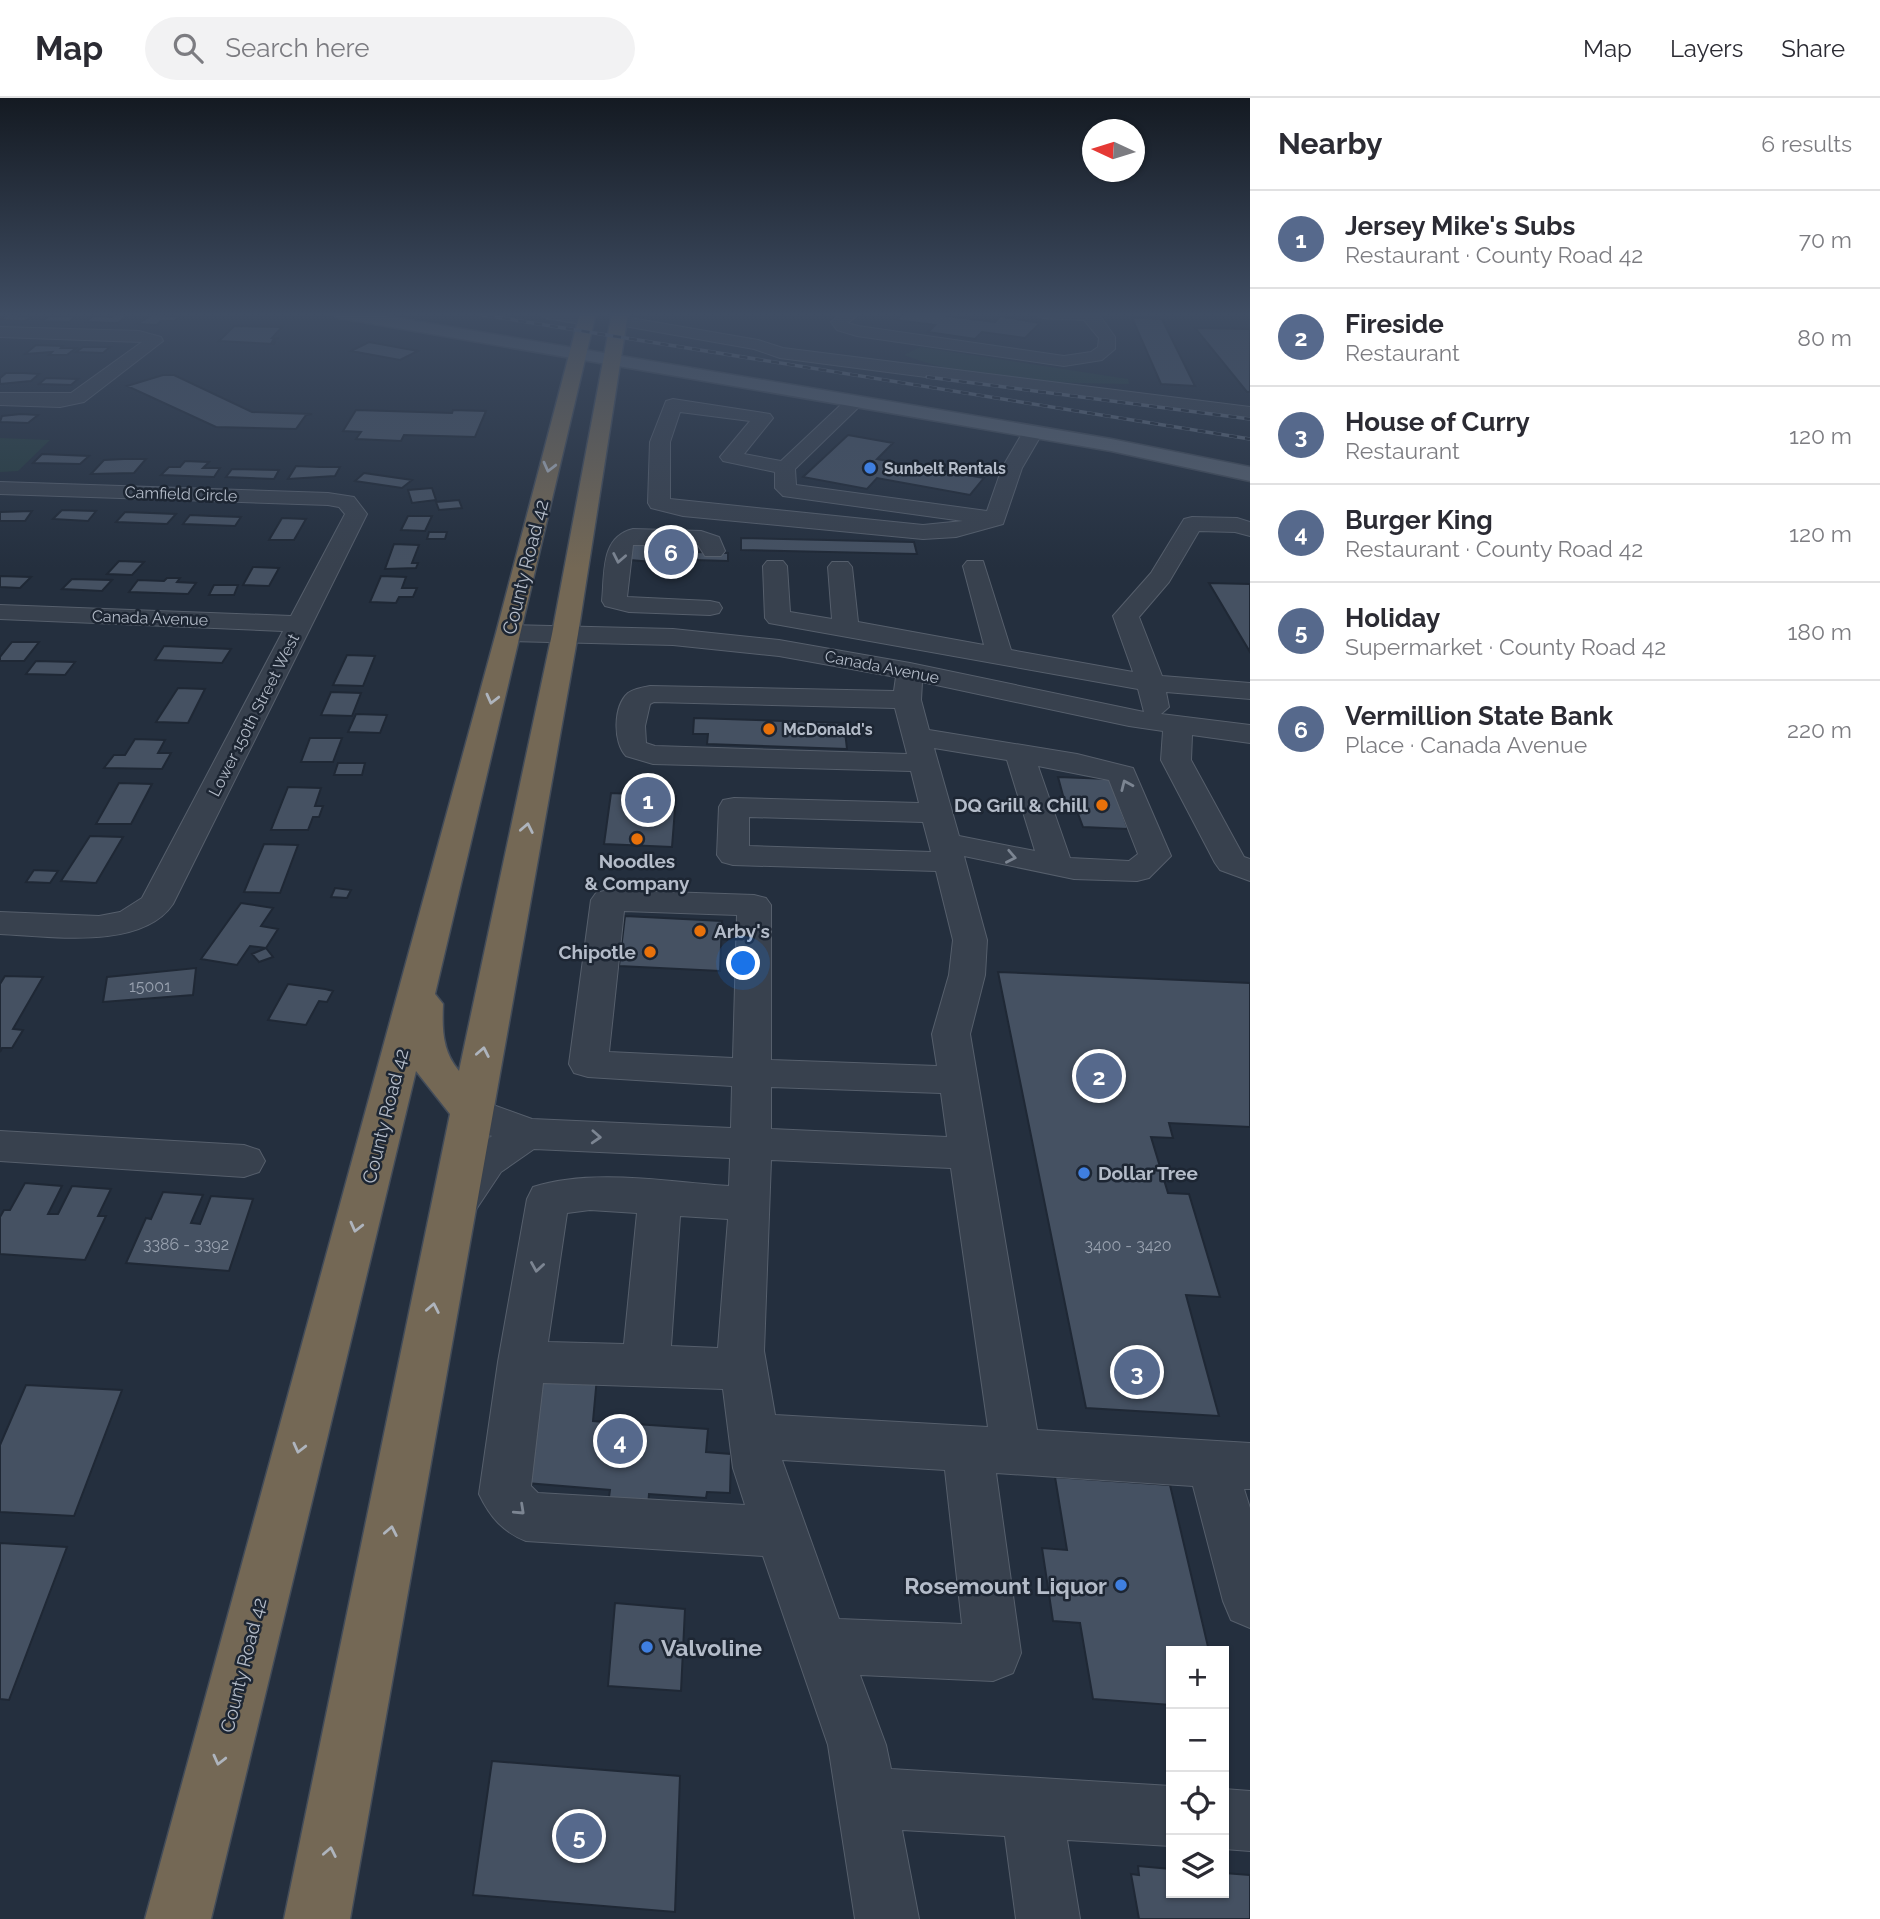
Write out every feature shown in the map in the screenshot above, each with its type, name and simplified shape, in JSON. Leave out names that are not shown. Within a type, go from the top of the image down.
[{"type":"highway","name":"County Road 42","points":[[178,1919],[483,736],[566,398]]},
{"type":"highway","points":[[317,1919],[565,634],[604,398]]},
{"type":"highway","points":[[471,1111],[430,1064],[422,1036],[424,1005],[483,767],[483,736]]},
{"type":"main road","points":[[832,398],[1033,432],[1250,474]]},
{"type":"street","points":[[0,399],[60,401],[77,398]]},
{"type":"street","points":[[1132,398],[1250,413]]},
{"type":"street","points":[[855,402],[785,468],[786,488],[791,491],[995,519]]},
{"type":"street","points":[[785,468],[730,457],[763,418],[673,405],[660,442],[659,503],[683,509],[922,532],[956,530],[995,519]]},
{"type":"street","points":[[995,519],[1012,468],[1033,432]]},
{"type":"street","name":"Camfield Circle","points":[[0,488],[328,499],[346,502],[356,513]]},
{"type":"street","name":"Lower 150th Street West","points":[[0,923],[99,927],[131,920],[156,904],[356,513]]},
{"type":"street","points":[[1250,528],[1192,524],[1161,577],[1126,615],[1168,723],[1176,760],[1231,863],[1250,871]]},
{"type":"street","points":[[705,640],[712,576],[711,542],[688,537],[633,537],[623,541],[619,553],[614,601],[629,605],[712,576]]},
{"type":"street","points":[[775,566],[778,618],[1152,683],[1250,691]]},
{"type":"street","points":[[975,566],[1000,656]]},
{"type":"street","points":[[840,567],[846,628]]},
{"type":"street","name":"Canada Avenue","points":[[0,612],[300,624]]},
{"type":"street","name":"Canada Avenue","points":[[509,632],[705,640],[779,648],[909,686],[1250,734]]},
{"type":"street","points":[[822,1646],[993,1653],[992,1450],[970,1153],[951,1034],[967,975],[970,940],[944,840],[920,750],[909,686],[841,706],[699,701],[671,704],[653,710],[648,717],[650,726],[657,735],[675,746],[853,754],[872,761],[920,750],[1020,754],[1122,774],[1156,856],[1137,871],[1074,869],[944,840],[734,807],[733,855],[944,840]]},
{"type":"street","points":[[1020,754],[1056,866]]},
{"type":"street","points":[[887,1919],[858,1745],[758,1468],[744,1370],[741,1340],[750,1204],[750,1145],[752,1073],[754,905],[608,900],[588,1064],[752,1073],[958,1080]]},
{"type":"street","points":[[471,1111],[528,1134],[970,1153]]},
{"type":"street","points":[[451,1215],[475,1170],[491,1155],[528,1134]]},
{"type":"street","points":[[0,1146],[244,1161]]},
{"type":"street","points":[[750,1204],[590,1194],[548,1199],[522,1362],[505,1494],[526,1517],[781,1532]]},
{"type":"street","points":[[646,1365],[660,1198]]},
{"type":"street","points":[[522,1362],[744,1370]]},
{"type":"street","points":[[754,1436],[1231,1465],[1250,1601]]},
{"type":"street","points":[[866,1798],[1166,1816]]},
{"type":"street","points":[[1031,1807],[1048,1919]]},
{"type":"street","points":[[1229,1819],[1250,1821]]},
{"type":"green space","points":[[0,438],[50,440],[18,471],[0,472]]},
{"type":"building","points":[[153,398],[222,398],[252,412],[312,414],[306,415],[296,429],[216,427]]},
{"type":"building","points":[[356,410],[452,413],[453,410],[486,411],[475,437],[404,435],[401,441],[356,439],[361,432],[343,431]]},
{"type":"building","points":[[38,415],[28,423],[0,422],[2,416]]},
{"type":"building","name":"Sunbelt Rentals","points":[[848,435],[893,443],[877,459],[984,478],[970,495],[877,478],[867,489],[803,477]]},
{"type":"building","points":[[42,454],[89,456],[80,464],[33,463]]},
{"type":"building","points":[[146,459],[134,473],[91,474],[104,460]]},
{"type":"building","points":[[185,461],[209,462],[203,468],[220,468],[214,477],[161,475],[169,467],[180,467]]},
{"type":"building","points":[[296,466],[340,467],[335,476],[288,479]]},
{"type":"building","points":[[232,469],[279,470],[274,479],[226,477]]},
{"type":"building","points":[[364,473],[412,480],[402,488],[355,481]]},
{"type":"building","points":[[432,488],[436,500],[412,503],[408,490]]},
{"type":"building","points":[[459,500],[462,508],[439,510],[436,502]]},
{"type":"building","points":[[62,510],[96,511],[88,521],[53,519]]},
{"type":"building","points":[[32,511],[25,521],[0,521],[0,512]]},
{"type":"building","points":[[125,512],[176,514],[167,524],[116,522]]},
{"type":"building","points":[[190,515],[241,517],[235,526],[183,524]]},
{"type":"building","points":[[408,516],[432,516],[425,531],[401,530]]},
{"type":"building","points":[[282,518],[306,519],[294,540],[269,540]]},
{"type":"building","points":[[429,532],[447,532],[445,539],[427,539]]},
{"type":"building","points":[[741,538],[914,542],[917,554],[741,550]]},
{"type":"building","points":[[633,540],[696,541],[696,552],[728,553],[728,561],[693,560],[685,561],[686,565],[630,560]]},
{"type":"building","points":[[394,544],[419,545],[412,563],[418,563],[416,568],[385,569]]},
{"type":"building","points":[[119,561],[144,562],[132,575],[107,574]]},
{"type":"building","points":[[253,567],[279,568],[269,586],[243,585]]},
{"type":"building","points":[[0,576],[31,577],[20,588],[0,587]]},
{"type":"building","points":[[381,576],[406,577],[402,588],[417,588],[413,597],[399,597],[396,603],[370,602]]},
{"type":"building","points":[[167,578],[180,578],[177,582],[196,583],[188,594],[129,592],[138,580],[164,581]]},
{"type":"building","points":[[72,579],[112,580],[102,591],[62,589]]},
{"type":"building","points":[[1209,583],[1250,584],[1250,652]]},
{"type":"building","points":[[214,585],[238,585],[234,595],[209,595]]},
{"type":"building","points":[[12,642],[39,642],[24,661],[0,661],[0,657]]},
{"type":"building","points":[[164,646],[231,649],[222,663],[155,660]]},
{"type":"building","points":[[347,655],[375,656],[363,686],[333,685]]},
{"type":"building","points":[[36,661],[75,662],[65,675],[26,674]]},
{"type":"building","points":[[178,688],[205,689],[188,723],[156,722]]},
{"type":"building","points":[[331,692],[361,693],[352,716],[321,715]]},
{"type":"building","points":[[356,714],[387,715],[380,733],[348,732]]},
{"type":"building","name":"McDonald's","points":[[694,718],[844,723],[847,749],[707,744],[708,734],[693,734]]},
{"type":"building","points":[[310,738],[342,738],[333,762],[301,762]]},
{"type":"building","points":[[135,739],[165,740],[158,753],[171,753],[162,769],[104,768],[114,755],[125,755]]},
{"type":"building","points":[[338,763],[365,763],[362,775],[334,775]]},
{"type":"building","name":"DQ Grill & Chill","points":[[1058,777],[1110,779],[1128,829],[1083,827],[1074,803],[1065,803]]},
{"type":"building","points":[[119,783],[152,784],[131,824],[96,824]]},
{"type":"building","points":[[288,787],[321,788],[315,806],[323,806],[319,817],[313,817],[308,830],[271,830]]},
{"type":"building","points":[[611,793],[676,796],[672,847],[604,844]]},
{"type":"building","points":[[90,836],[123,837],[96,883],[61,881]]},
{"type":"building","points":[[264,844],[298,845],[280,893],[244,892]]},
{"type":"building","points":[[34,870],[58,871],[50,883],[26,882]]},
{"type":"building","points":[[335,888],[351,890],[347,898],[331,897]]},
{"type":"building","points":[[241,903],[273,908],[261,926],[278,929],[266,948],[250,946],[237,965],[201,959]]},
{"type":"building","points":[[625,916],[722,921],[720,971],[619,966]]},
{"type":"building","points":[[266,948],[273,957],[259,962],[252,954]]},
{"type":"building","points":[[196,968],[193,995],[103,1002],[107,977]]},
{"type":"building","points":[[998,972],[1250,983],[1250,1127],[1169,1123],[1173,1138],[1151,1137],[1168,1193],[1189,1194],[1220,1297],[1186,1295],[1219,1416],[1086,1408]]},
{"type":"building","points":[[5,976],[43,977],[13,1029],[23,1030],[12,1048],[2,1048],[0,1052],[0,984]]},
{"type":"building","points":[[288,984],[333,991],[327,1002],[319,1001],[306,1025],[268,1020]]},
{"type":"building","points":[[25,1183],[62,1186],[48,1214],[58,1214],[72,1186],[111,1189],[98,1216],[106,1216],[85,1260],[0,1254],[0,1217],[4,1210],[10,1210]]},
{"type":"building","points":[[163,1192],[203,1195],[191,1223],[200,1224],[211,1196],[253,1199],[229,1271],[126,1263],[146,1218],[151,1219]]},
{"type":"building","points":[[543,1373],[597,1377],[593,1421],[708,1429],[706,1452],[731,1454],[730,1493],[707,1492],[706,1498],[649,1494],[648,1507],[608,1504],[610,1490],[526,1483]]},
{"type":"building","points":[[26,1385],[122,1390],[74,1516],[0,1512],[0,1445]]},
{"type":"building","name":"Rosemount Liquor","points":[[1055,1477],[1170,1485],[1208,1646],[1166,1646],[1166,1705],[1093,1699],[1080,1623],[1053,1621],[1042,1548],[1067,1550]]},
{"type":"building","points":[[0,1543],[67,1547],[9,1700],[0,1699]]},
{"type":"building","name":"Valvoline","points":[[615,1603],[685,1609],[681,1691],[608,1686]]},
{"type":"building","points":[[492,1761],[680,1776],[675,1912],[473,1895]]},
{"type":"building","points":[[1138,1866],[1166,1869],[1166,1898],[1229,1898],[1229,1873],[1250,1875],[1250,1919],[1139,1919],[1131,1874],[1139,1875]]},
{"type":"railway","points":[[996,398],[1250,439]]},
{"type":"railway","points":[[1088,398],[1250,419]]},
{"type":"place","name":"Sunbelt Rentals","points":[[870,468]]},
{"type":"place","name":"Vermillion State Bank","points":[[671,552]]},
{"type":"place","name":"McDonald's","points":[[769,729]]},
{"type":"place","name":"Jersey Mike's Subs","points":[[648,800]]},
{"type":"place","name":"DQ Grill & Chill","points":[[1102,805]]},
{"type":"place","name":"Noodles & Company","points":[[637,839]]},
{"type":"place","name":"Arby's","points":[[700,931]]},
{"type":"place","name":"Chipotle","points":[[650,952]]},
{"type":"place","name":"Fireside","points":[[1099,1076]]},
{"type":"place","name":"Dollar Tree","points":[[1084,1173]]},
{"type":"place","name":"House of Curry","points":[[1137,1372]]},
{"type":"place","name":"Burger King","points":[[620,1441]]},
{"type":"place","name":"Rosemount Liquor","points":[[1121,1585]]},
{"type":"place","name":"Valvoline","points":[[647,1647]]},
{"type":"place","name":"Holiday","points":[[579,1836]]}]
